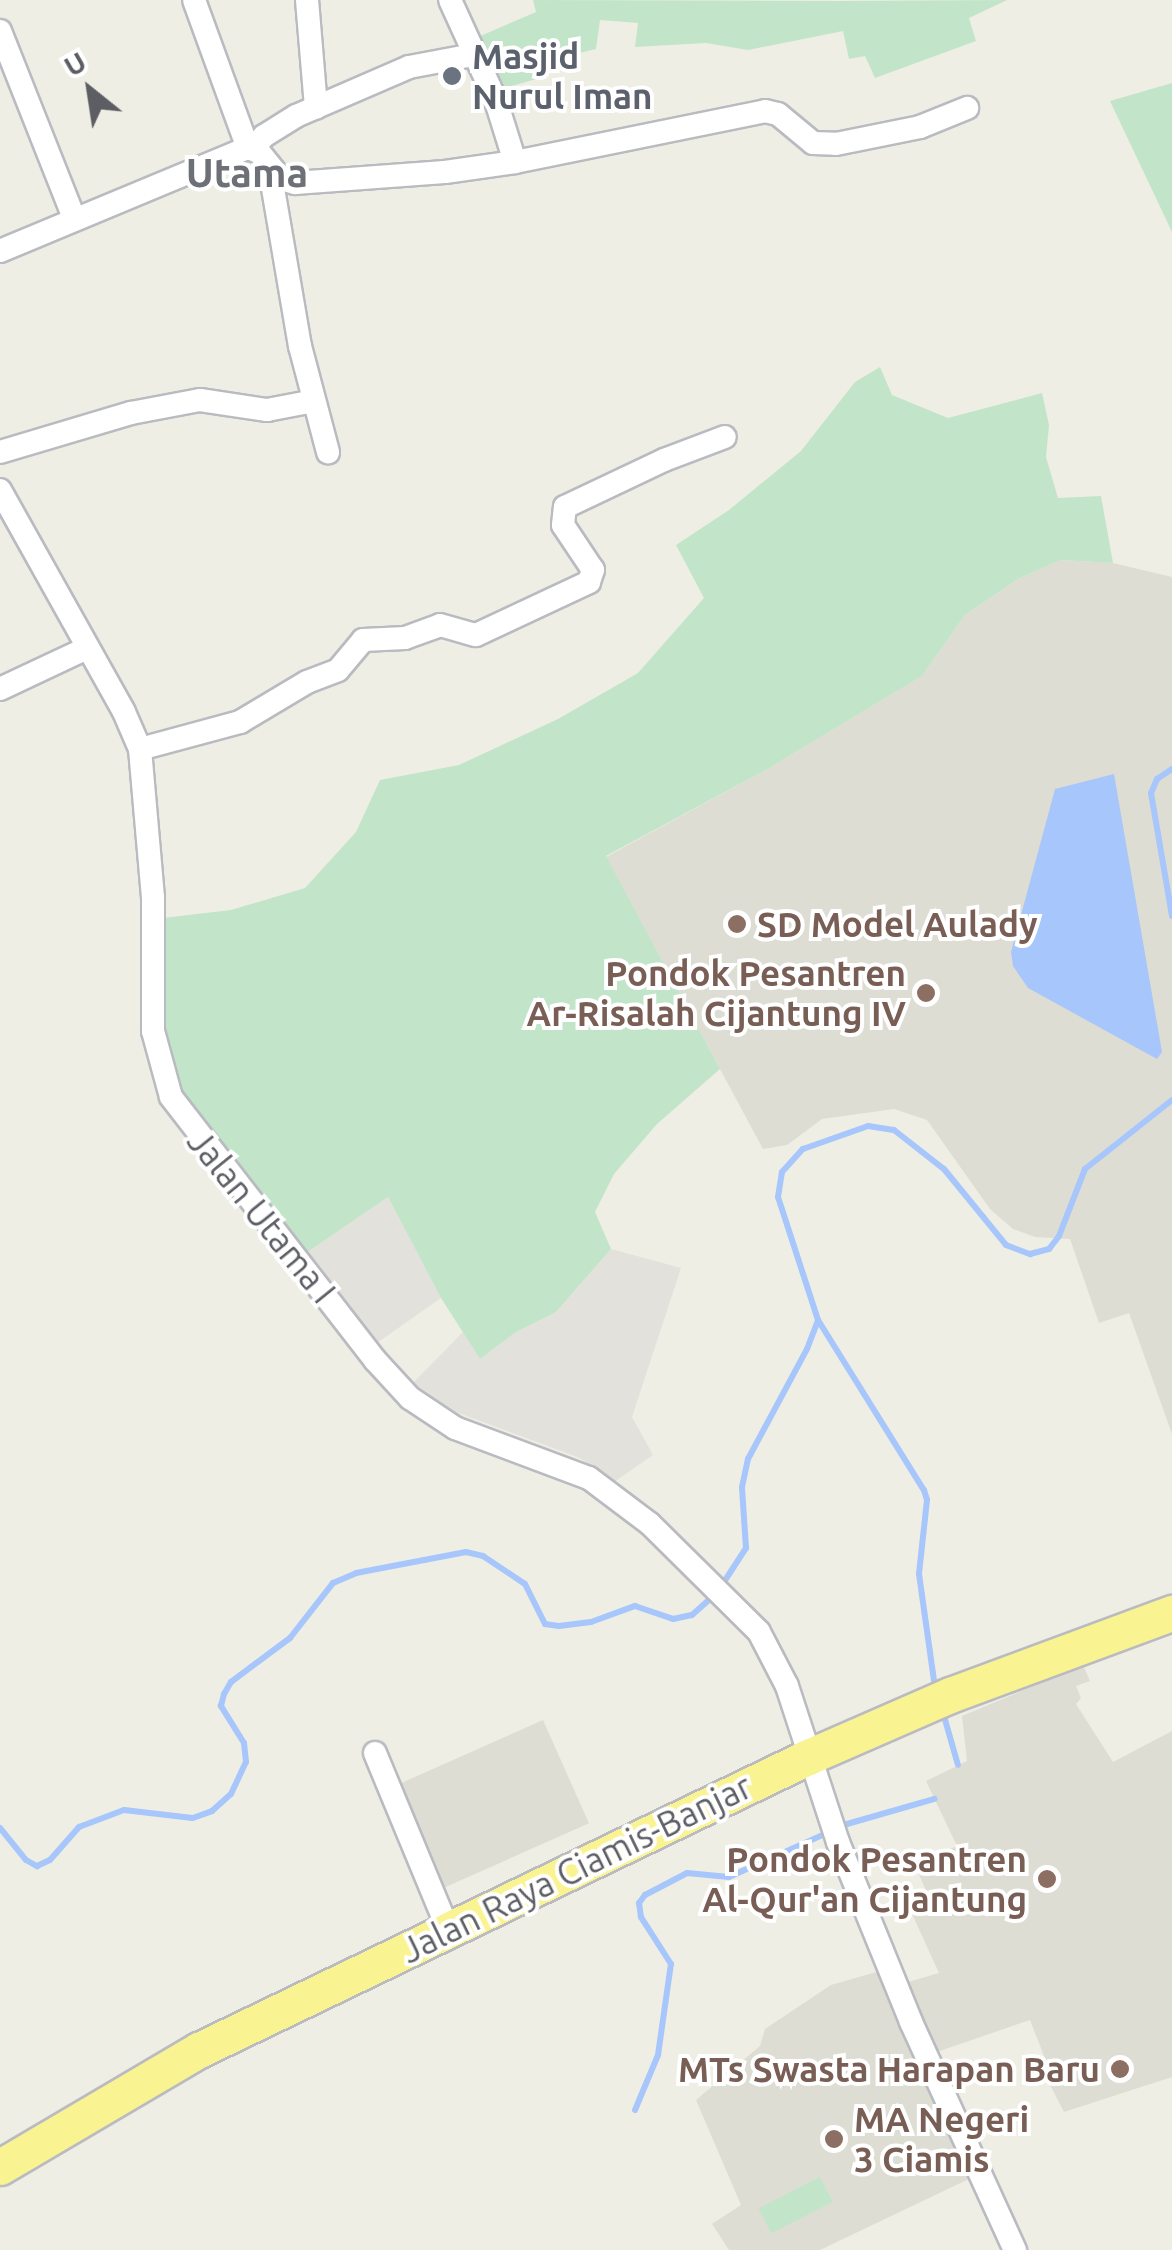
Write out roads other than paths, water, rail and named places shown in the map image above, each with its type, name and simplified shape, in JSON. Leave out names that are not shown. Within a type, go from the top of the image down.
[{"type":"highway","name":"Jalan Raya Ciamis-Banjar","points":[[0,2167],[199,2050],[808,1758],[940,1699],[1172,1613]]},
{"type":"street","points":[[194,0],[257,154],[328,452]]},
{"type":"street","points":[[307,0],[316,108]]},
{"type":"street","points":[[450,0],[496,101],[515,162]]},
{"type":"street","points":[[0,31],[74,218]]},
{"type":"street","points":[[0,251],[74,218],[257,154],[264,136],[316,108],[420,63],[473,55]]},
{"type":"street","points":[[257,154],[280,179],[295,183],[445,172],[515,162],[765,111],[778,114],[813,143],[827,144],[905,131],[967,108]]},
{"type":"street","points":[[0,452],[132,413],[200,400],[268,410],[314,401]]},
{"type":"street","points":[[140,749],[240,722],[307,682],[338,670],[363,640],[405,638],[440,625],[476,635],[588,582],[593,570],[563,525],[565,507],[664,460],[725,437]]},
{"type":"street","name":"Jalan Utama I","points":[[0,490],[140,749],[154,896],[153,1031],[162,1078],[183,1118],[410,1398],[456,1428],[589,1478],[650,1524],[715,1585],[776,1661],[808,1758],[911,2022],[1014,2250]]},
{"type":"street","points":[[0,690],[87,648]]},
{"type":"street","points":[[376,1753],[448,1929]]},
{"type":"water","points":[[1114,774],[1162,1052],[1157,1059],[1028,988],[1013,966],[1011,952],[1055,789]]},
{"type":"waterway","points":[[1172,769],[1157,779],[1151,793],[1172,916]]},
{"type":"waterway","points":[[722,1585],[746,1548],[742,1487],[748,1459],[807,1349],[818,1320],[778,1197],[782,1172],[803,1149],[868,1126],[894,1130],[944,1169],[1006,1245],[1030,1254],[1049,1249],[1059,1236],[1085,1169],[1172,1100]]},
{"type":"waterway","points":[[818,1320],[924,1490],[927,1500],[919,1574],[935,1688]]},
{"type":"waterway","points":[[0,1828],[26,1860],[37,1866],[50,1860],[79,1827],[124,1810],[193,1818],[212,1811],[231,1794],[246,1762],[244,1743],[221,1706],[231,1682],[290,1638],[333,1583],[356,1573],[466,1552],[483,1556],[525,1584],[545,1624],[559,1626],[591,1622],[635,1606],[673,1619],[692,1615],[714,1595]]},
{"type":"waterway","points":[[942,1709],[958,1765]]},
{"type":"waterway","points":[[635,2110],[658,2055],[671,1964],[641,1917],[639,1903],[645,1895],[687,1873],[729,1877],[847,1824],[934,1799]]},
{"type":"place","name":"Masjid Nurul Iman","points":[[452,76]]},
{"type":"place","name":"SD Model Aulady","points":[[737,924]]},
{"type":"place","name":"Pondok Pesantren Ar-Risalah Cijantung IV","points":[[926,993]]},
{"type":"place","name":"Pondok Pesantren Al-Qur'an Cijantung","points":[[1047,1879]]},
{"type":"place","name":"MTs Swasta Harapan Baru","points":[[1120,2069]]},
{"type":"place","name":"MA Negeri 3 Ciamis","points":[[834,2139]]},
{"type":"district","name":"Utama","points":[[247,173]]}]
